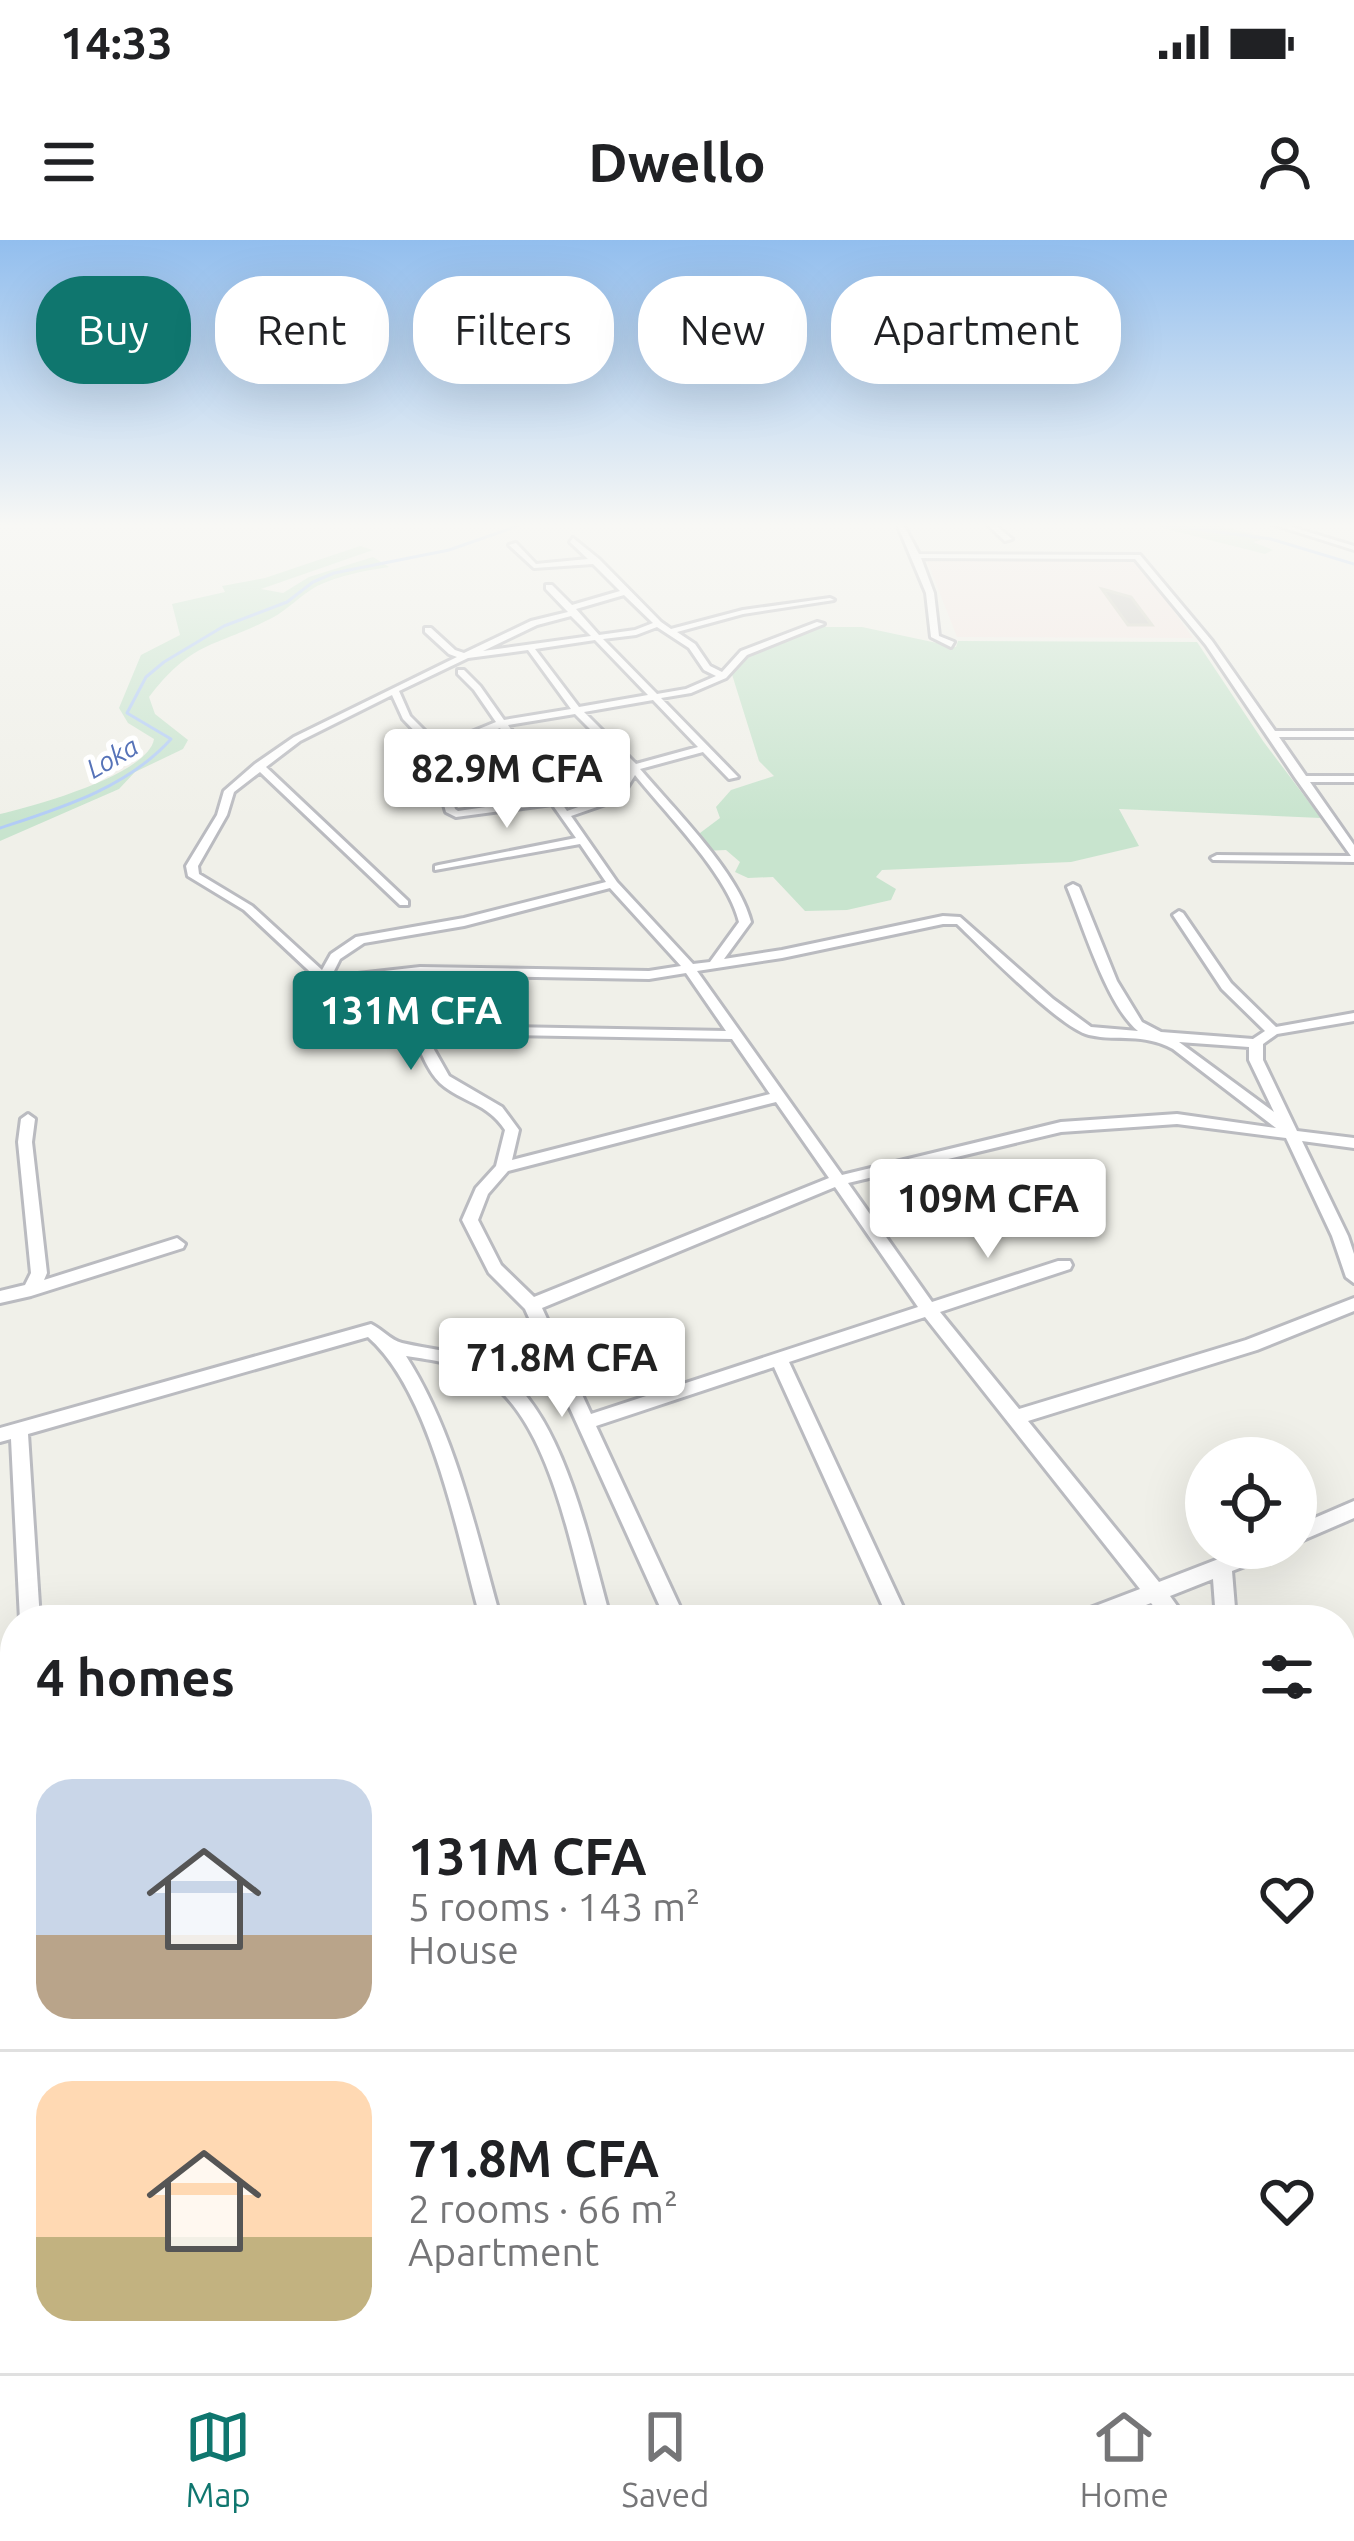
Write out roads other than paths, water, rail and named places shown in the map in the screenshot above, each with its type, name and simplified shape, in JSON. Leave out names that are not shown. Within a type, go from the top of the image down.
[{"type":"street","points":[[533,624],[297,739],[260,766],[229,791],[222,815],[192,866],[194,876],[248,908],[374,1024],[420,1036],[500,1031],[731,1035]]},
{"type":"street","points":[[585,624],[734,777]]},
{"type":"street","points":[[428,630],[463,656],[649,630],[658,624],[692,646],[699,659],[723,676]]},
{"type":"street","points":[[669,632],[700,624]]},
{"type":"street","points":[[437,755],[448,745],[500,724],[574,708],[657,698],[723,676],[744,653],[820,624]]},
{"type":"street","points":[[934,624],[935,638],[951,644]]},
{"type":"street","points":[[1194,624],[1354,856]]},
{"type":"street","points":[[530,647],[574,708],[634,769],[741,904],[745,922],[714,965]]},
{"type":"street","points":[[460,672],[477,688],[613,884],[688,968],[928,1310],[1164,1605]]},
{"type":"street","points":[[394,690],[406,717],[432,742],[450,810],[456,814],[555,800]]},
{"type":"street","points":[[1272,734],[1354,734]]},
{"type":"street","points":[[566,814],[616,797],[634,769],[705,748]]},
{"type":"street","points":[[260,766],[404,903]]},
{"type":"street","points":[[1300,778],[1354,779]]},
{"type":"street","points":[[439,868],[584,840]]},
{"type":"street","points":[[1217,859],[1354,856]]},
{"type":"street","points":[[328,979],[335,957],[360,940],[464,922],[613,884]]},
{"type":"street","points":[[1072,887],[1111,981],[1138,1025],[1178,1046],[1291,1132]]},
{"type":"street","points":[[1179,916],[1226,986],[1273,1030]]},
{"type":"street","points":[[328,979],[420,971],[649,975],[944,920],[960,921],[1088,1031],[1256,1043],[1273,1030],[1354,1017]]},
{"type":"street","points":[[420,1036],[445,1080],[498,1107],[512,1130],[503,1167],[481,1192],[470,1220],[495,1268],[532,1305],[669,1605]]},
{"type":"street","points":[[1256,1043],[1256,1060],[1340,1236],[1354,1277]]},
{"type":"street","points":[[503,1167],[777,1097]]},
{"type":"street","points":[[28,1119],[25,1142],[39,1273],[31,1290]]},
{"type":"street","points":[[532,1305],[836,1180],[1086,1124],[1177,1119],[1354,1143]]},
{"type":"street","points":[[0,1297],[178,1244]]},
{"type":"street","points":[[587,1422],[1064,1265]]},
{"type":"street","points":[[1016,1417],[1251,1346],[1354,1304]]},
{"type":"street","points":[[28,1605],[9,1432],[362,1329],[385,1337],[393,1348],[434,1431],[486,1605]]},
{"type":"street","points":[[393,1348],[449,1358],[506,1385],[552,1454],[597,1605]]},
{"type":"street","points":[[780,1362],[892,1605]]},
{"type":"street","points":[[1317,1526],[1354,1510]]},
{"type":"street","points":[[1123,1605],[1222,1570],[1225,1605]]},
{"type":"waterway","name":"Loka","points":[[0,828],[92,794],[154,756],[171,739],[127,713],[146,677],[230,624]]}]
